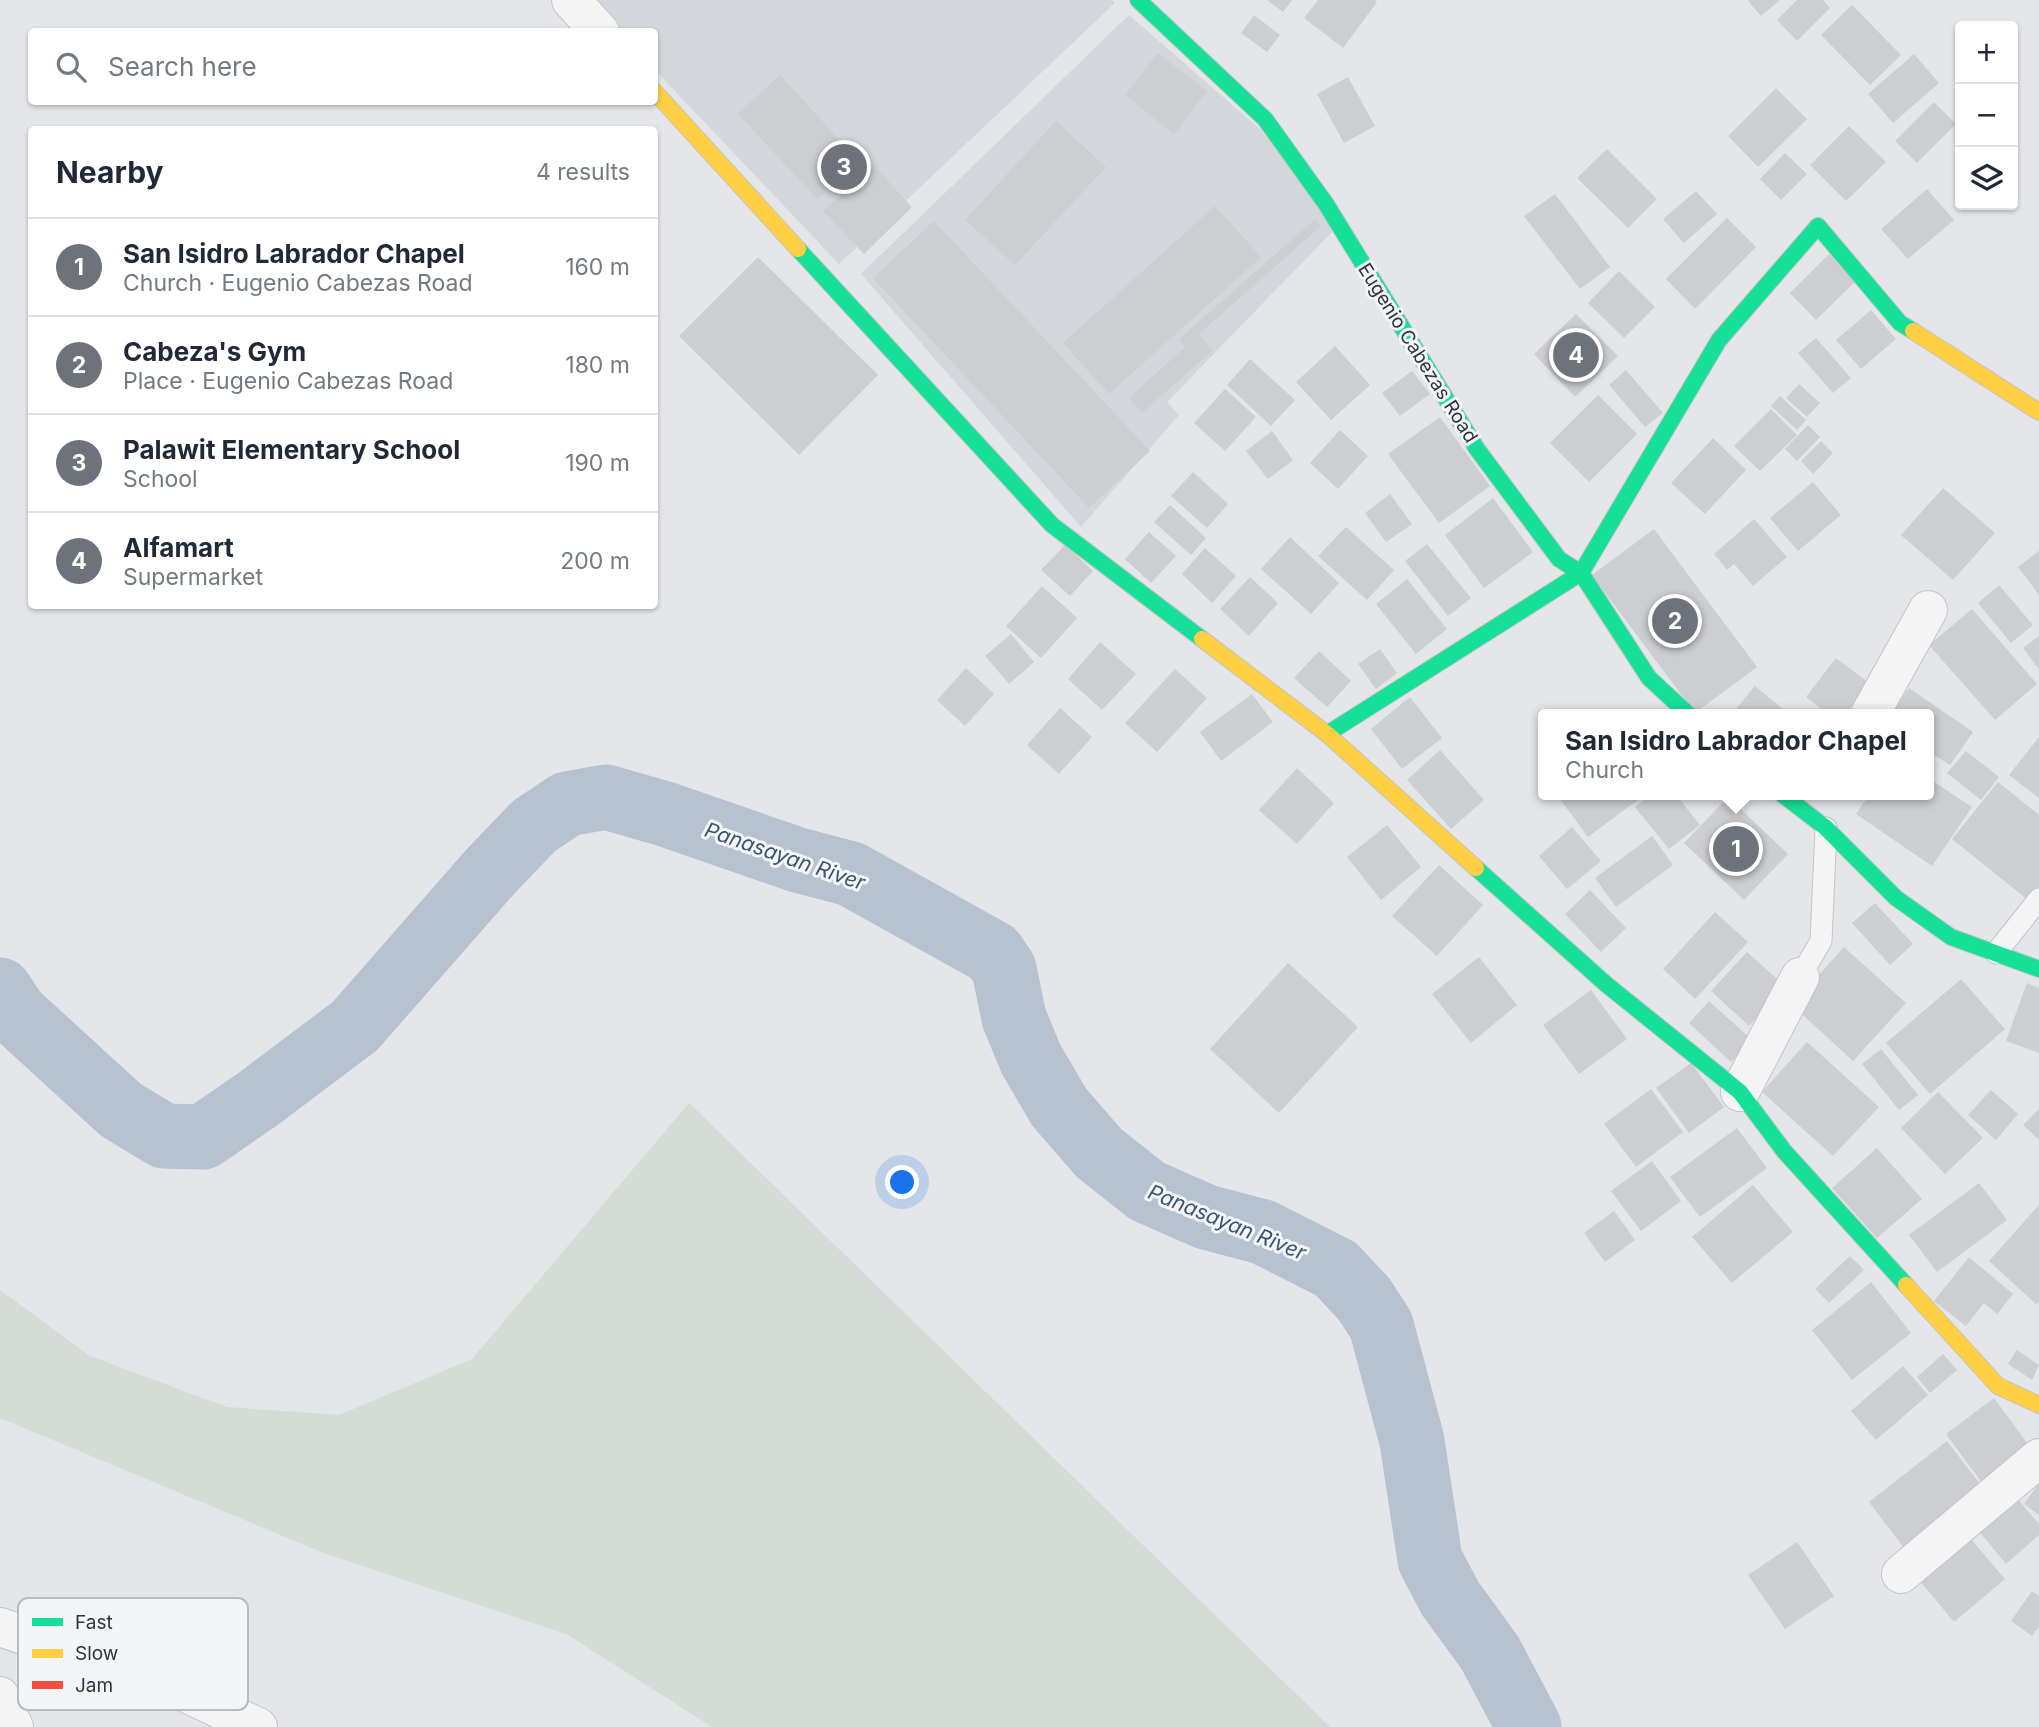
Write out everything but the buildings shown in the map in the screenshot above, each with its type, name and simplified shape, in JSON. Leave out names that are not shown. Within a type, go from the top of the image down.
[{"type":"street","points":[[571,0],[596,28]]},
{"type":"street","name":"Eugenio Cabezas Road","points":[[1138,0],[1265,119],[1326,204],[1477,449],[1559,559],[1581,573],[1649,678],[1683,709]]},
{"type":"street","points":[[658,95],[1052,525],[1327,734],[1607,985],[1740,1092],[1784,1151],[1998,1386],[2039,1405]]},
{"type":"street","points":[[1327,734],[1581,573],[1719,340],[1818,226],[1900,323],[2039,412]]},
{"type":"street","points":[[1873,709],[1928,610]]},
{"type":"street","points":[[1808,807],[1896,898],[1951,936],[2039,969]]},
{"type":"street","points":[[1740,1092],[1800,976]]},
{"type":"street","points":[[1900,1574],[2039,1458]]},
{"type":"street","points":[[0,1627],[18,1633]]},
{"type":"street","points":[[0,1696],[14,1727]]},
{"type":"street","points":[[222,1710],[258,1727]]},
{"type":"lane","points":[[1800,976],[1821,941],[1808,807]]},
{"type":"lane","points":[[1996,953],[2039,899]]},
{"type":"shaded area","points":[[587,0],[1112,0],[1115,3],[839,264],[658,73],[658,28],[614,28]]},
{"type":"shaded area","points":[[1129,15],[1262,131],[1335,229],[1167,402],[1179,415],[1081,527],[861,274]]},
{"type":"shaded area","points":[[689,1103],[1330,1727],[712,1727],[568,1635],[321,1552],[0,1418],[0,1290],[90,1356],[227,1407],[339,1415],[472,1359]]},
{"type":"waterway","name":"Panasayan River","points":[[0,990],[15,1013],[121,1110],[164,1136],[203,1137],[355,1026],[490,872],[534,826],[567,804],[606,797],[665,814],[798,860],[851,874],[993,953],[1004,969],[1014,1018],[1031,1059],[1059,1107],[1099,1153],[1147,1191],[1206,1217],[1263,1232],[1336,1269],[1364,1299],[1381,1325],[1412,1441],[1430,1560],[1450,1598],[1490,1653],[1529,1727]]},
{"type":"traffic: fast","points":[[1138,0],[1265,119],[1326,204],[1477,449],[1559,559],[1581,573],[1649,678],[1683,709]]},
{"type":"traffic: fast","points":[[1327,734],[1581,573],[1719,340],[1818,226],[1900,323],[1913,331]]},
{"type":"traffic: fast","points":[[798,249],[1052,525],[1202,639]]},
{"type":"traffic: fast","points":[[1790,800],[1826,828],[1896,898],[1951,937],[2039,969]]},
{"type":"traffic: fast","points":[[1476,868],[1607,985],[1740,1092],[1784,1151],[1906,1285]]},
{"type":"traffic: slow","points":[[658,95],[798,249]]},
{"type":"traffic: slow","points":[[1913,331],[2039,412]]},
{"type":"traffic: slow","points":[[1202,639],[1327,734],[1476,868]]},
{"type":"traffic: slow","points":[[1906,1285],[1998,1386],[2039,1405]]},
{"type":"place","name":"Palawit Elementary School","points":[[844,167]]},
{"type":"place","name":"Alfamart","points":[[1576,355]]},
{"type":"place","name":"Cabeza's Gym","points":[[1675,621]]},
{"type":"place","name":"San Isidro Labrador Chapel","points":[[1736,849]]}]
